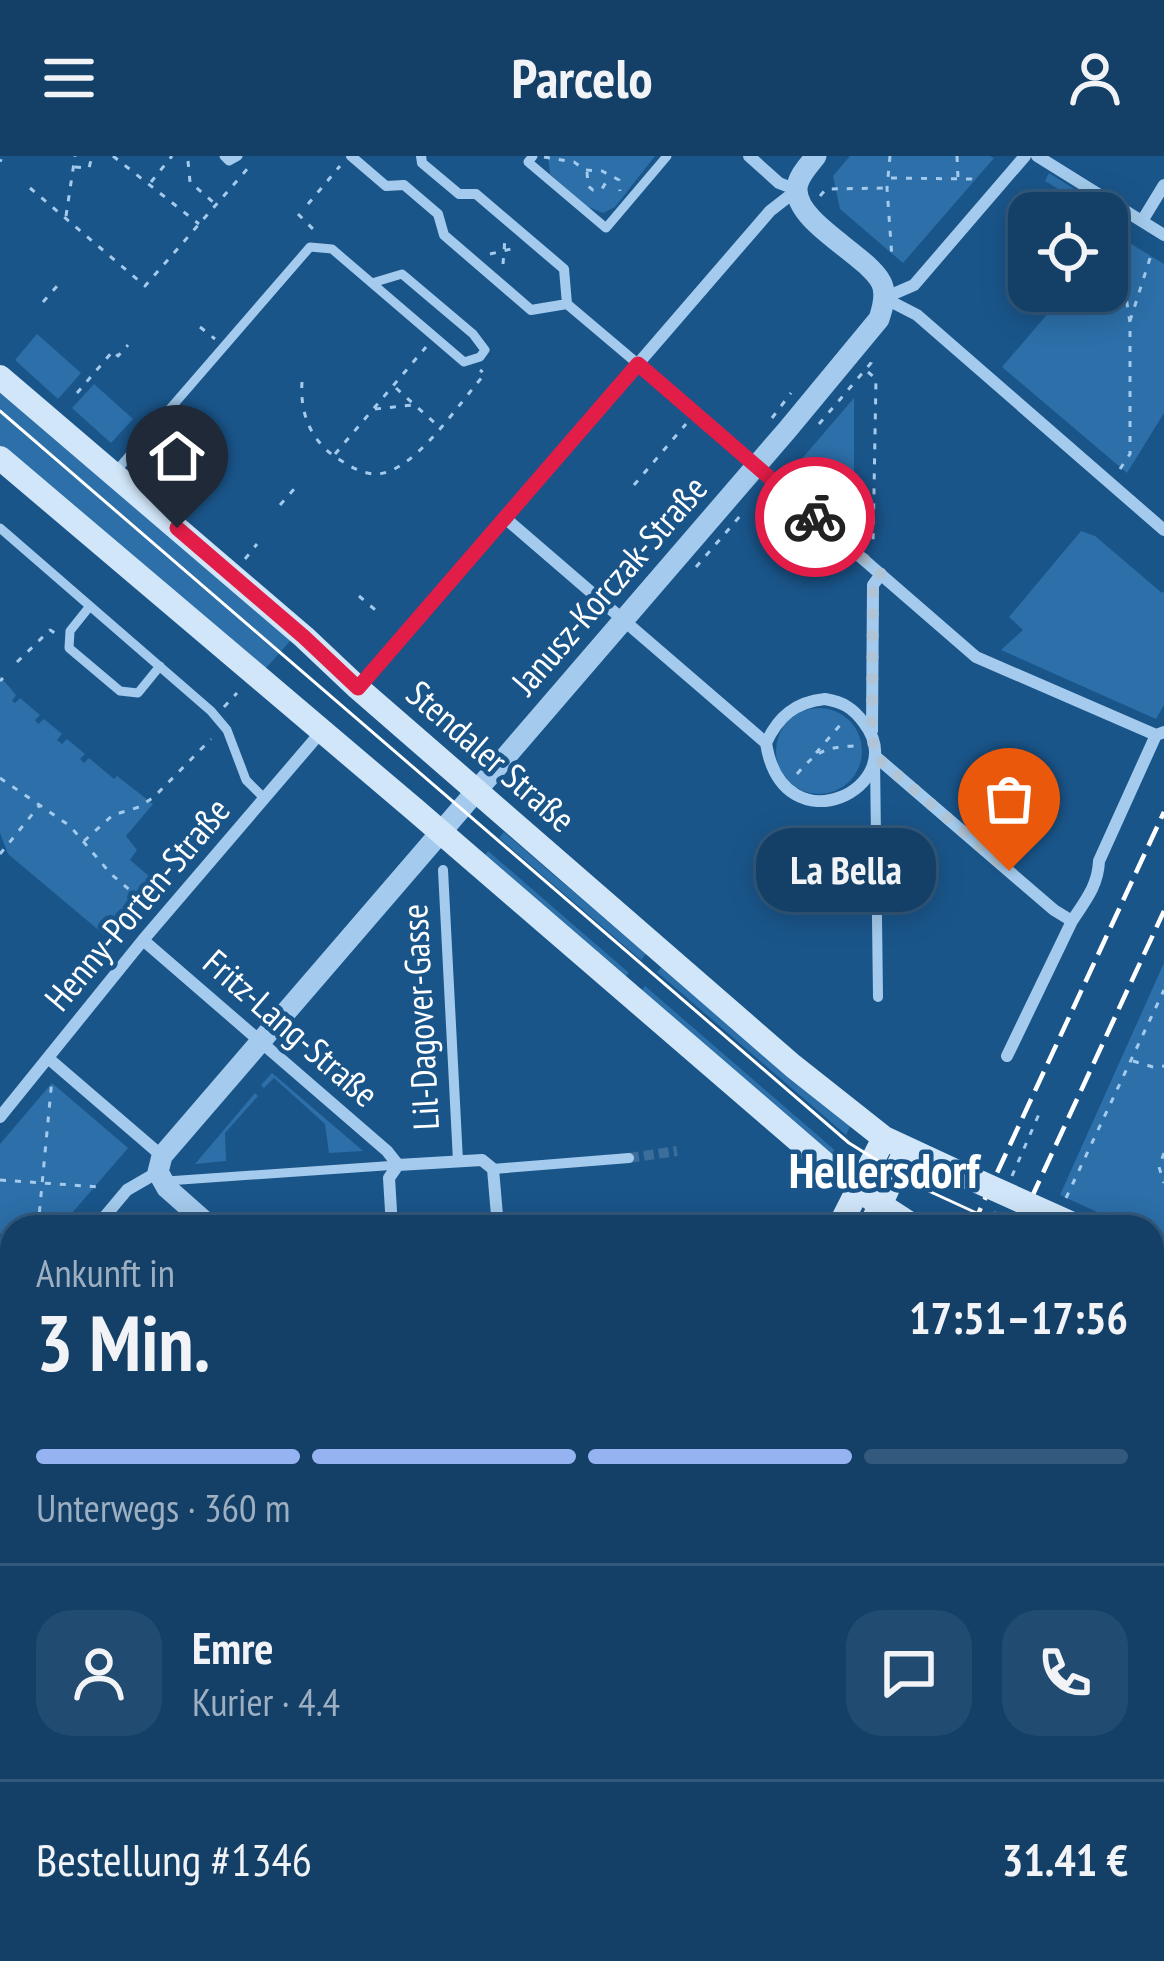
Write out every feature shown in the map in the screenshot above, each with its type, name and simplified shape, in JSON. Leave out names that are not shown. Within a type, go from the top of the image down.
[{"type":"main road","name":"Stendaler Straße","points":[[0,377],[794,1066],[895,1143],[1052,1215]]},
{"type":"main road","points":[[0,458],[858,1190],[874,1215]]},
{"type":"main road","points":[[845,1215],[858,1190],[895,1143]]},
{"type":"main road","points":[[875,1215],[895,1143]]},
{"type":"street","points":[[421,156],[422,163],[458,194],[476,194],[564,269],[567,304],[976,657],[1160,734],[1100,861],[1086,903],[1072,921],[1007,1056]]},
{"type":"street","points":[[749,156],[779,183],[797,190],[810,215],[877,276],[884,298],[910,309],[1164,530]]},
{"type":"street","points":[[358,688],[775,206],[797,190],[816,156]]},
{"type":"street","name":"Janusz-Korczak-Straße","points":[[161,1169],[260,1041],[873,328],[884,298],[914,285],[1025,156]]},
{"type":"street","points":[[1037,156],[1164,235]]},
{"type":"street","points":[[348,158],[386,186],[404,185],[438,214],[445,235],[531,310],[567,304]]},
{"type":"street","points":[[1142,221],[1164,185]]},
{"type":"street","points":[[505,518],[766,743],[773,771],[791,797],[838,800],[856,790],[869,774],[874,745]]},
{"type":"street","points":[[878,997],[873,585],[881,574]]},
{"type":"street","points":[[766,743],[784,715],[809,701],[825,699],[854,709],[874,745],[1054,910],[1072,921]]},
{"type":"street","name":"Henny-Porten-Straße","points":[[0,1117],[321,731]]},
{"type":"street","name":"Lil-Dagover-Gasse","points":[[443,869],[458,1161]]},
{"type":"street","name":"Fritz-Lang-Straße","points":[[143,940],[398,1165]]},
{"type":"street","points":[[48,1058],[161,1169],[167,1188],[198,1215]]},
{"type":"street","points":[[391,1215],[389,1178],[398,1165],[482,1160],[493,1168],[629,1158]]},
{"type":"street","points":[[493,1168],[497,1215]]},
{"type":"street","points":[[106,1215],[127,1190],[161,1169]]},
{"type":"lane","points":[[224,156],[229,161],[238,156]]},
{"type":"lane","points":[[533,156],[528,163],[606,228],[667,156]]},
{"type":"lane","points":[[113,474],[310,248],[332,249],[464,362],[485,350],[402,274],[372,283]]},
{"type":"lane","points":[[0,528],[211,711],[227,730],[246,780],[264,798]]},
{"type":"lane","points":[[90,606],[70,631],[70,648],[120,691],[138,693],[160,666]]},
{"type":"lane","points":[[161,1169],[398,1165]]},
{"type":"path","points":[[65,218],[76,156]]},
{"type":"path","points":[[74,166],[89,168],[92,156]]},
{"type":"path","points":[[113,156],[199,224]]},
{"type":"path","points":[[149,183],[172,156]]},
{"type":"path","points":[[544,156],[610,174],[620,180],[620,193],[629,201]]},
{"type":"path","points":[[890,156],[887,188],[892,258]]},
{"type":"path","points":[[957,156],[958,178]]},
{"type":"path","points":[[578,164],[582,157]]},
{"type":"path","points":[[308,204],[348,158]]},
{"type":"path","points":[[188,161],[190,182],[216,205]]},
{"type":"path","points":[[30,188],[145,286],[250,167]]},
{"type":"path","points":[[587,170],[588,186],[598,191],[607,185],[610,174]]},
{"type":"path","points":[[889,178],[971,178],[978,182]]},
{"type":"path","points":[[826,189],[887,188]]},
{"type":"path","points":[[298,214],[319,234],[321,248]]},
{"type":"path","points":[[503,267],[504,218]]},
{"type":"path","points":[[492,254],[504,249]]},
{"type":"path","points":[[1130,323],[1152,253]]},
{"type":"path","points":[[43,302],[58,285]]},
{"type":"path","points":[[1119,470],[1130,454],[1128,310]]},
{"type":"path","points":[[334,456],[435,337]]},
{"type":"path","points":[[77,393],[113,351],[118,356],[128,345]]},
{"type":"path","points":[[302,382],[307,424],[324,448],[363,472],[384,473],[408,462],[485,374],[470,361]]},
{"type":"path","points":[[866,562],[873,554],[876,379],[868,372]]},
{"type":"path","points":[[393,386],[439,427]]},
{"type":"path","points":[[374,409],[415,405]]},
{"type":"path","points":[[141,480],[188,424]]},
{"type":"path","points":[[634,485],[680,431]]},
{"type":"path","points":[[280,505],[295,488]]},
{"type":"path","points":[[240,565],[257,544]]},
{"type":"path","points":[[359,596],[380,614]]},
{"type":"path","points":[[17,662],[50,630],[70,644]]},
{"type":"path","points":[[218,713],[237,693]]},
{"type":"path","points":[[791,797],[814,754],[854,709]]},
{"type":"path","points":[[83,842],[113,815],[139,807],[154,796],[211,739]]},
{"type":"path","points":[[814,754],[832,747],[874,745]]},
{"type":"path","points":[[0,778],[70,826],[111,874],[154,910]]},
{"type":"path","points":[[0,854],[40,805]]},
{"type":"path","points":[[192,831],[217,854]]},
{"type":"path","points":[[1063,1206],[1164,990]]},
{"type":"path","points":[[1132,1060],[1164,1066]]},
{"type":"path","points":[[39,1215],[52,1076],[59,1068]]},
{"type":"path","points":[[1006,1189],[1040,1114]]},
{"type":"path","points":[[1164,1154],[1159,1167],[1164,1183]]},
{"type":"path","points":[[0,1180],[100,1187]]},
{"type":"path","points":[[995,1215],[998,1208]]},
{"type":"shaded area","points":[[548,156],[655,156],[615,207],[603,213],[586,206],[550,174]]},
{"type":"shaded area","points":[[850,156],[994,158],[903,263],[840,209],[833,176]]},
{"type":"shaded area","points":[[1049,173],[1079,192],[1063,192],[1045,181]]},
{"type":"shaded area","points":[[1128,242],[1164,264],[1164,413],[1127,473],[1002,367],[1049,312],[1128,312]]},
{"type":"shaded area","points":[[37,334],[81,373],[58,399],[15,360]]},
{"type":"shaded area","points":[[94,384],[133,419],[111,443],[72,408]]},
{"type":"shaded area","points":[[0,388],[292,639],[266,668],[0,450]]},
{"type":"shaded area","points":[[854,398],[854,533],[788,475]]},
{"type":"shaded area","points":[[1081,531],[1095,536],[1164,591],[1164,705],[1156,719],[1001,650],[1023,630],[1009,617]]},
{"type":"shaded area","points":[[0,676],[16,695],[12,701],[20,698],[40,715],[35,720],[38,724],[44,719],[62,734],[57,740],[62,744],[67,739],[85,754],[80,759],[84,763],[89,758],[153,804],[126,836],[137,850],[130,860],[157,883],[114,943],[8,854],[0,833]]},
{"type":"shaded area","points":[[819,708],[835,711],[849,721],[859,735],[859,767],[849,781],[835,791],[819,794],[803,791],[789,781],[779,767],[776,751],[779,735],[789,721],[803,711]]},
{"type":"shaded area","points":[[504,832],[646,954],[641,960],[499,838]]},
{"type":"shaded area","points":[[488,851],[629,973],[624,978],[483,857]]},
{"type":"shaded area","points":[[1164,963],[1164,1215],[1104,1215],[1060,1195]]},
{"type":"shaded area","points":[[662,967],[852,1122],[846,1135],[657,972]]},
{"type":"shaded area","points":[[645,986],[838,1153],[836,1159],[640,992]]},
{"type":"shaded area","points":[[272,1073],[363,1151],[329,1153],[325,1124],[274,1078],[264,1088],[261,1085]]},
{"type":"shaded area","points":[[52,1083],[128,1148],[70,1215],[0,1215],[0,1144]]},
{"type":"shaded area","points":[[255,1093],[258,1096],[225,1133],[226,1161],[195,1164]]},
{"type":"tunnel","points":[[629,1158],[677,1151]]},
{"type":"tram line","points":[[0,411],[849,1143],[920,1187],[981,1215]]},
{"type":"railway","points":[[978,1215],[1164,812]]},
{"type":"railway","points":[[1024,1215],[1164,911]]},
{"type":"way so far","points":[[815,517],[881,574],[873,585],[875,756],[1009,871]]},
{"type":"place","name":"La Bella","points":[[1009,871]]},
{"type":"district","name":"Hellersdorf","points":[[884,1171]]},
{"type":"route","points":[[177,528],[358,688],[638,364],[815,517]]}]
